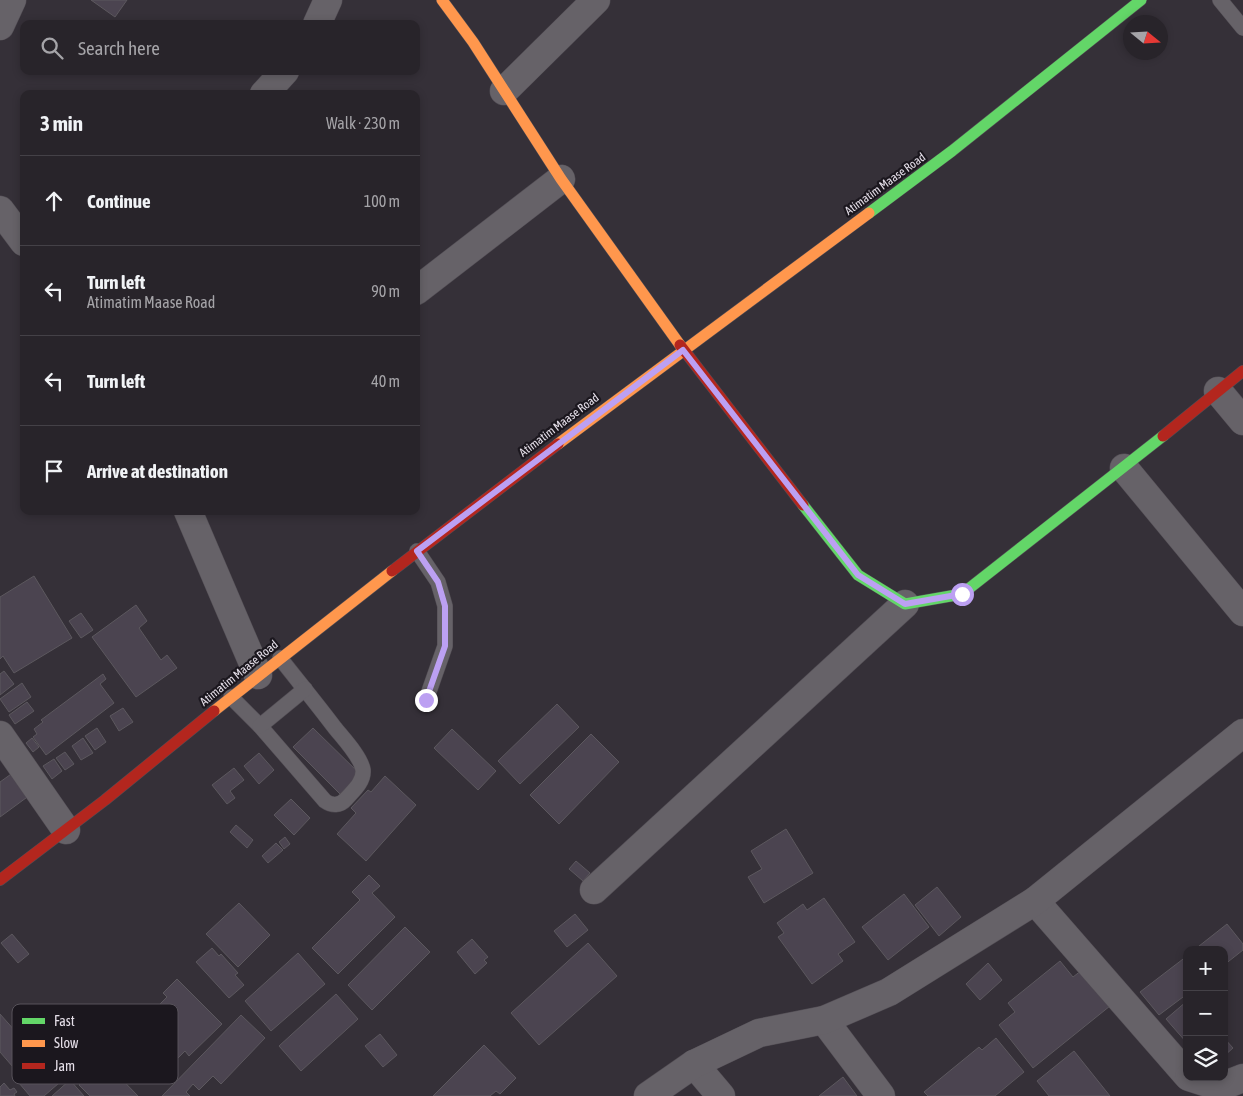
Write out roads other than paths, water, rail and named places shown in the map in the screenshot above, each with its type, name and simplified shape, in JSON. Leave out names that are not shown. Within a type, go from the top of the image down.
[{"type":"main road","points":[[442,0],[473,42],[560,179],[683,350],[858,575],[905,604],[962,594],[1124,468],[1243,371]]},
{"type":"main road","name":"Atimatim Maase Road","points":[[0,880],[66,830],[258,675],[417,551],[683,350],[952,151],[1141,0]]},
{"type":"street","points":[[0,26],[12,0]]},
{"type":"street","points":[[319,20],[328,0]]},
{"type":"street","points":[[504,91],[596,0]]},
{"type":"street","points":[[268,90],[281,75]]},
{"type":"street","points":[[420,288],[560,179]]},
{"type":"street","points":[[0,210],[20,237]]},
{"type":"street","points":[[1218,392],[1243,421]]},
{"type":"street","points":[[1124,468],[1243,612]]},
{"type":"street","points":[[190,515],[258,675]]},
{"type":"street","points":[[594,890],[905,604]]},
{"type":"street","points":[[648,1096],[694,1064],[759,1033],[824,1020],[889,992],[1035,901],[1243,733]]},
{"type":"street","points":[[0,735],[66,830]]},
{"type":"street","points":[[1035,901],[1183,1070]]},
{"type":"street","points":[[824,1020],[881,1096]]},
{"type":"street","points":[[694,1064],[721,1096]]},
{"type":"street","points":[[1204,1081],[1224,1087]]},
{"type":"lane","points":[[1220,0],[1243,28]]},
{"type":"lane","points":[[417,551],[438,582],[445,606],[445,646],[426,700]]},
{"type":"lane","points":[[231,697],[260,726],[326,801],[333,804],[343,802],[359,784],[363,770],[348,745],[280,658]]},
{"type":"lane","points":[[260,726],[305,689]]}]
